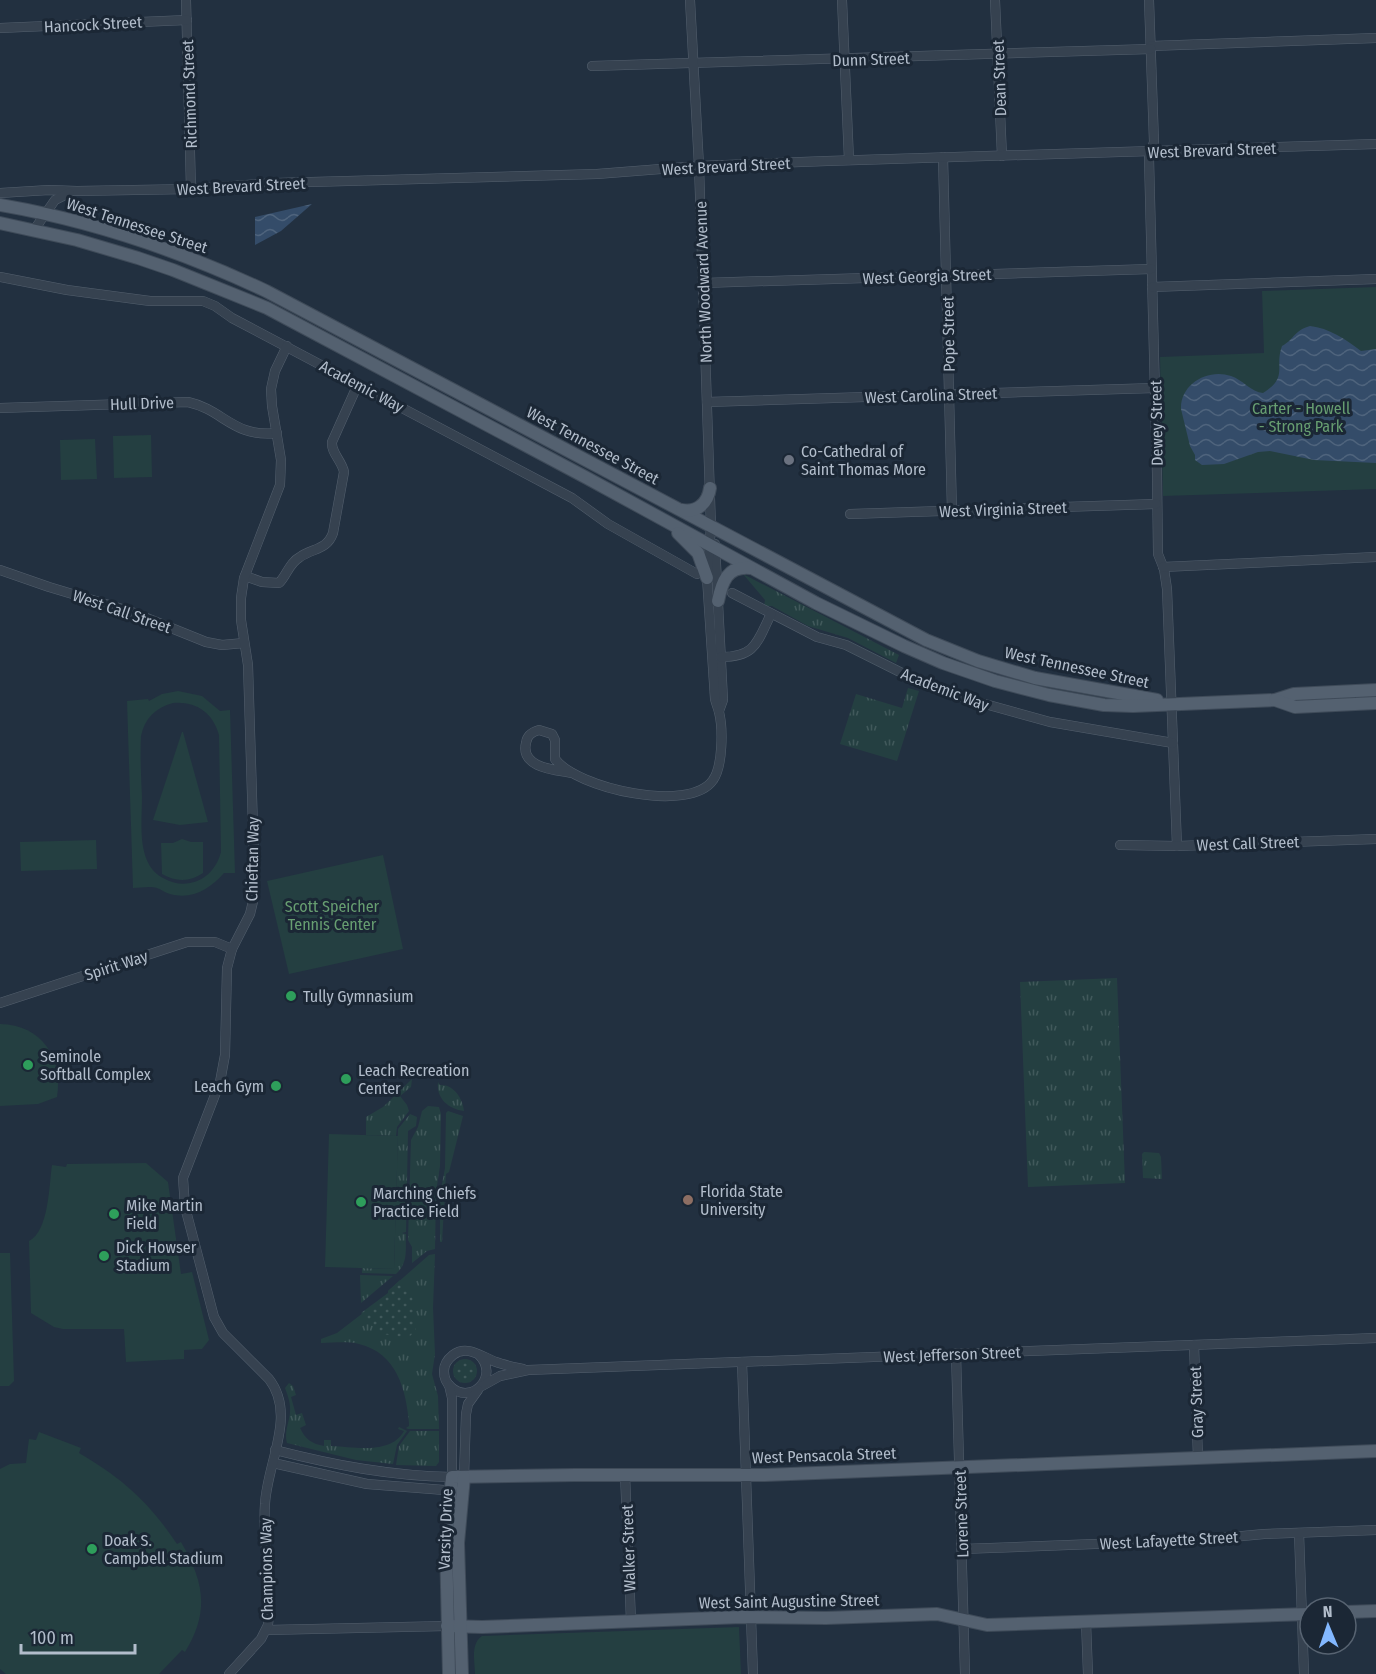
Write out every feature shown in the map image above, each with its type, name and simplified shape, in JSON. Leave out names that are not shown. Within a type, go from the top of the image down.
[{"type":"main road","name":"West Tennessee Street","points":[[0,205],[105,229],[165,248],[266,291],[913,635],[964,656],[1035,678],[1172,704]]},
{"type":"main road","name":"West Tennessee Street","points":[[0,223],[138,258],[267,308],[841,616],[943,663],[995,681],[1097,704],[1133,706],[1275,700],[1294,694],[1376,690]]},
{"type":"main road","points":[[676,508],[691,511],[698,508],[708,497],[710,488]]},
{"type":"main road","points":[[664,520],[697,551],[702,560],[702,576]]},
{"type":"main road","points":[[718,601],[723,582],[730,572],[742,568],[754,569]]},
{"type":"main road","points":[[1275,700],[1295,706],[1376,703]]},
{"type":"main road","name":"West Pensacola Street","points":[[458,1477],[625,1474],[747,1475],[1376,1451]]},
{"type":"main road","name":"Varsity Drive","points":[[448,1674],[446,1543],[458,1477]]},
{"type":"main road","name":"Varsity Drive","points":[[456,1491],[462,1674]]},
{"type":"main road","points":[[1358,1612],[1376,1611]]},
{"type":"main road","name":"West Saint Augustine Street","points":[[447,1626],[941,1614],[987,1625],[1298,1614]]},
{"type":"street","name":"Richmond Street","points":[[186,0],[191,189]]},
{"type":"street","name":"North Woodward Avenue","points":[[690,0],[699,166],[711,527],[718,601],[723,700],[719,711]]},
{"type":"street","points":[[842,0],[849,160]]},
{"type":"street","name":"Dean Street","points":[[995,0],[1002,156]]},
{"type":"street","name":"Dewey Street","points":[[1149,0],[1154,142],[1149,158],[1156,504],[1158,554],[1167,583],[1177,846]]},
{"type":"street","name":"Hancock Street","points":[[0,28],[187,20]]},
{"type":"street","name":"Dunn Street","points":[[592,66],[998,55],[1376,39]]},
{"type":"street","name":"West Brevard Street","points":[[0,193],[38,190],[191,189],[287,183],[597,174],[699,166],[849,160],[1376,144]]},
{"type":"street","name":"Pope Street","points":[[943,157],[952,511]]},
{"type":"street","points":[[38,190],[44,199],[45,214]]},
{"type":"street","name":"West Brevard Street","points":[[34,230],[60,196],[77,191]]},
{"type":"street","name":"West Georgia Street","points":[[703,283],[1151,269]]},
{"type":"street","name":"Academic Way","points":[[0,277],[67,290],[150,301],[206,302],[232,318],[565,494],[586,506],[608,524],[702,576]]},
{"type":"street","points":[[1152,288],[1376,279]]},
{"type":"street","name":"Chieftan Way","points":[[275,1450],[281,1414],[279,1395],[262,1371],[223,1333],[214,1317],[185,1207],[183,1186],[186,1167],[217,1094],[223,1072],[226,975],[232,949],[250,914],[255,887],[248,665],[240,607],[245,576],[280,485],[281,460],[271,402],[271,385],[287,346]]},
{"type":"street","points":[[245,576],[262,582],[279,583],[298,558],[322,548],[330,541],[344,472],[332,442],[358,384]]},
{"type":"street","name":"West Carolina Street","points":[[707,402],[1155,388]]},
{"type":"street","name":"Hull Drive","points":[[0,408],[186,402],[201,406],[247,432],[276,433]]},
{"type":"street","name":"West Virginia Street","points":[[850,514],[1156,504]]},
{"type":"street","name":"North Woodward Avenue","points":[[572,773],[555,759],[555,740],[552,734],[542,730],[529,735],[526,750],[532,762],[572,773],[606,786],[635,793],[681,796],[699,792],[711,783],[720,767],[721,755],[719,711],[714,689],[702,576],[712,546]]},
{"type":"street","points":[[1163,567],[1376,557]]},
{"type":"street","name":"West Call Street","points":[[0,570],[129,611],[211,643],[222,645],[244,643]]},
{"type":"street","name":"Academic Way","points":[[732,593],[817,637],[846,645],[917,680],[976,702],[1050,722],[1173,742]]},
{"type":"street","points":[[721,657],[738,656],[749,652],[771,614]]},
{"type":"street","name":"West Call Street","points":[[1120,845],[1177,846],[1376,839]]},
{"type":"street","name":"Spirit Way","points":[[0,1003],[187,942],[215,942],[232,949]]},
{"type":"street","name":"West Jefferson Street","points":[[480,1387],[500,1376],[528,1370],[1376,1338]]},
{"type":"street","name":"Gray Street","points":[[1194,1346],[1198,1458]]},
{"type":"street","points":[[462,1351],[478,1354],[487,1368],[486,1378],[480,1387],[465,1393],[458,1392],[449,1385],[444,1373],[445,1366],[450,1357],[462,1351]]},
{"type":"street","name":"Lorene Street","points":[[956,1353],[965,1674]]},
{"type":"street","name":"West Jefferson Street","points":[[478,1354],[500,1364],[528,1370]]},
{"type":"street","points":[[742,1362],[753,1674]]},
{"type":"street","name":"Varsity Drive","points":[[449,1385],[458,1477]]},
{"type":"street","name":"Varsity Drive","points":[[458,1477],[468,1404],[480,1387]]},
{"type":"street","name":"Champions Way","points":[[229,1674],[267,1630],[269,1613],[265,1503],[275,1450]]},
{"type":"street","name":"West Pensacola Street","points":[[275,1450],[345,1467],[377,1472],[458,1477]]},
{"type":"street","points":[[273,1463],[366,1484],[456,1491]]},
{"type":"street","name":"Walker Street","points":[[625,1474],[631,1621]]},
{"type":"street","name":"West Lafayette Street","points":[[962,1549],[1376,1530]]},
{"type":"street","points":[[1299,1533],[1304,1596]]},
{"type":"street","points":[[1086,1622],[1088,1674]]},
{"type":"street","name":"West Saint Augustine Street","points":[[267,1630],[447,1626]]},
{"type":"street","points":[[1304,1674],[1305,1656]]},
{"type":"green space","name":"Carter - Howell - Strong Park","points":[[1376,287],[1376,489],[1163,496],[1160,357],[1264,353],[1262,291]]},
{"type":"green space","points":[[151,435],[152,477],[114,478],[113,436]]},
{"type":"green space","points":[[95,439],[97,479],[61,480],[60,440]]},
{"type":"green space","points":[[743,574],[899,655],[896,663],[848,638],[808,626],[772,606],[764,606],[765,600]]},
{"type":"green space","points":[[908,688],[919,691],[897,761],[840,744],[856,694],[902,708]]},
{"type":"green space","points":[[178,691],[202,696],[220,711],[230,710],[235,873],[224,873],[207,888],[186,896],[170,894],[154,887],[133,888],[127,701],[148,699],[149,701],[162,694]],"holes":[[[173,703],[196,706],[208,714],[219,735],[221,852],[214,868],[206,876],[183,884],[170,881],[154,872],[144,853],[141,759],[141,736],[148,719],[161,708]]]},
{"type":"green space","points":[[182,732],[208,822],[180,825],[153,820]]},
{"type":"green space","points":[[182,839],[203,842],[203,873],[183,880],[162,874],[161,843],[173,843]]},
{"type":"green space","points":[[96,840],[97,869],[21,871],[20,842]]},
{"type":"green space","name":"Scott Speicher Tennis Center","points":[[383,855],[403,949],[289,974],[267,881]]},
{"type":"green space","points":[[1117,978],[1125,1183],[1028,1187],[1020,982]]},
{"type":"green space","name":"Seminole Softball Complex","points":[[0,1024],[27,1030],[46,1046],[57,1069],[57,1097],[38,1104],[0,1106]]},
{"type":"green space","points":[[412,1079],[411,1087],[400,1096],[409,1111],[397,1127],[396,1136],[366,1135],[366,1117],[383,1107]]},
{"type":"green space","points":[[438,1082],[440,1085],[453,1089],[462,1101],[464,1111],[453,1108],[441,1098]]},
{"type":"green space","points":[[428,1106],[439,1107],[441,1114],[435,1249],[427,1251],[412,1263],[412,1247],[408,1240],[411,1140],[418,1127],[422,1111]]},
{"type":"green space","points":[[448,1111],[463,1116],[449,1172],[446,1174],[442,1242],[440,1242],[440,1195],[445,1168],[446,1113]]},
{"type":"green space","points":[[410,1114],[417,1117],[416,1126],[408,1131],[406,1232],[402,1233],[406,1234],[405,1260],[396,1274],[362,1273],[362,1268],[394,1269],[398,1129]]},
{"type":"green space","name":"Marching Chiefs Practice Field","points":[[329,1134],[398,1136],[394,1269],[325,1267]]},
{"type":"green space","points":[[1144,1152],[1159,1153],[1162,1179],[1143,1178],[1142,1154]]},
{"type":"green space","name":"Dick Howser Stadium","points":[[146,1163],[168,1182],[181,1274],[192,1272],[209,1340],[202,1349],[184,1350],[184,1359],[126,1362],[124,1329],[63,1329],[54,1327],[31,1313],[29,1241],[41,1228],[49,1195],[52,1165],[66,1167],[67,1164]]},
{"type":"green space","points":[[0,1253],[10,1253],[14,1381],[9,1386],[0,1386]]},
{"type":"green space","points":[[435,1254],[433,1308],[435,1354],[432,1374],[438,1396],[439,1429],[408,1429],[406,1428],[409,1426],[408,1410],[402,1386],[391,1364],[372,1349],[359,1344],[321,1343],[321,1339],[337,1333],[389,1293],[388,1291],[429,1255]]},
{"type":"green space","points":[[360,1275],[393,1276],[361,1303]]},
{"type":"green space","points":[[400,1280],[412,1294],[416,1330],[408,1338],[383,1334],[361,1313],[388,1293]]},
{"type":"green space","points":[[465,1359],[474,1362],[477,1371],[474,1380],[465,1383],[456,1380],[453,1371],[456,1362]]},
{"type":"green space","points":[[289,1383],[293,1386],[296,1395],[291,1397],[296,1415],[302,1413],[306,1425],[300,1428],[309,1440],[316,1444],[324,1446],[324,1440],[331,1440],[331,1446],[381,1447],[398,1439],[404,1431],[398,1429],[399,1427],[407,1431],[397,1445],[393,1464],[356,1460],[287,1443],[286,1431],[290,1410],[285,1388]]},
{"type":"green space","points":[[410,1431],[439,1431],[439,1462],[436,1466],[396,1465],[399,1446]]},
{"type":"green space","name":"Doak S. Campbell Stadium","points":[[39,1432],[81,1448],[79,1453],[109,1472],[134,1492],[167,1529],[177,1544],[181,1542],[189,1557],[195,1570],[201,1597],[198,1623],[185,1652],[182,1650],[159,1674],[6,1674],[0,1669],[0,1469],[10,1464],[26,1463],[29,1439],[36,1440]]},
{"type":"green space","points":[[739,1627],[741,1674],[475,1674],[475,1648],[478,1639],[482,1636]]},
{"type":"water","points":[[312,204],[281,231],[255,245],[255,217]]},
{"type":"water","points":[[1310,326],[1343,338],[1361,351],[1376,349],[1376,463],[1314,460],[1270,451],[1258,452],[1224,464],[1202,465],[1195,460],[1181,409],[1185,392],[1190,385],[1205,376],[1222,374],[1231,376],[1263,393],[1276,382],[1282,346],[1300,330]]},
{"type":"place","name":"Co-Cathedral of Saint Thomas More","points":[[789,460]]},
{"type":"place","name":"Tully Gymnasium","points":[[291,996]]},
{"type":"place","name":"Seminole Softball Complex","points":[[28,1065]]},
{"type":"place","name":"Leach Recreation Center","points":[[346,1079]]},
{"type":"place","name":"Leach Gym","points":[[276,1086]]},
{"type":"place","name":"Florida State University","points":[[688,1200]]},
{"type":"place","name":"Marching Chiefs Practice Field","points":[[361,1202]]},
{"type":"place","name":"Mike Martin Field","points":[[114,1214]]},
{"type":"place","name":"Dick Howser Stadium","points":[[104,1256]]},
{"type":"place","name":"Doak S. Campbell Stadium","points":[[92,1549]]}]
